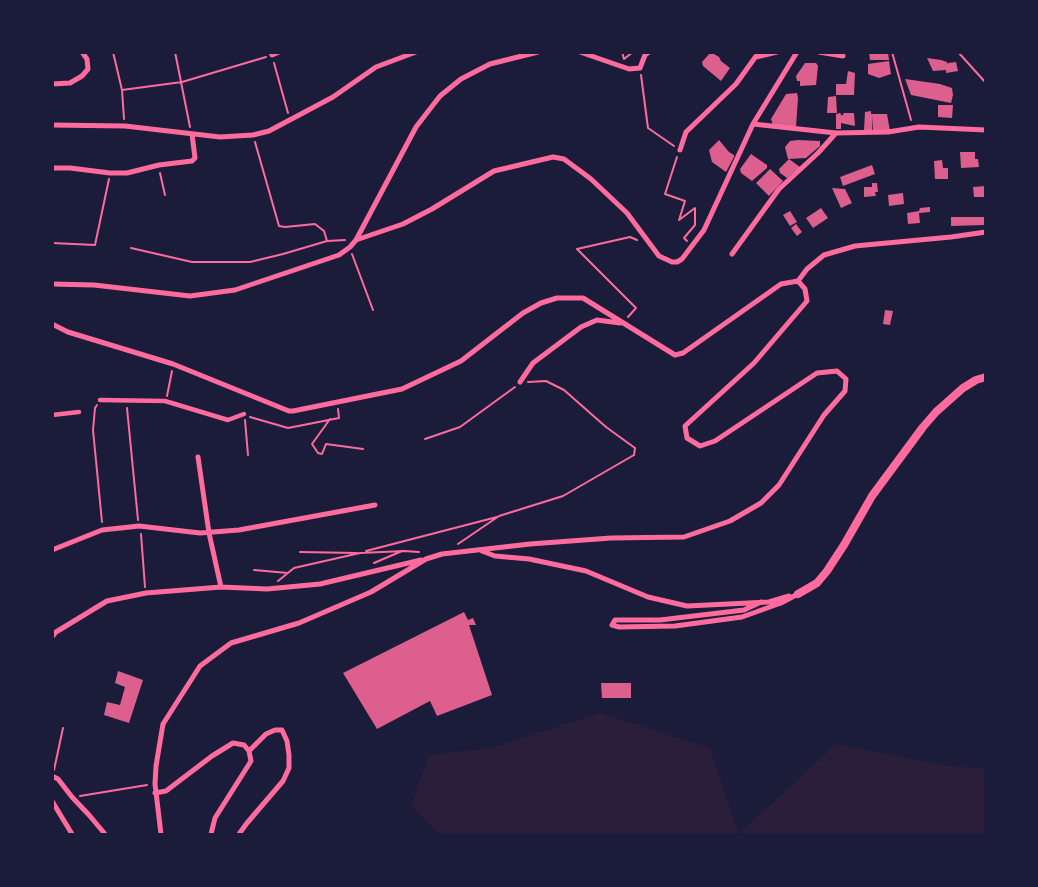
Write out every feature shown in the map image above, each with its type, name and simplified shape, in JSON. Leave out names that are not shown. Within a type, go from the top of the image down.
[{"type":"street","points":[[52,84],[70,83],[82,76],[88,69],[87,59],[82,52]]},
{"type":"street","points":[[271,54],[279,52]]},
{"type":"street","points":[[52,125],[125,126],[220,137],[253,135],[269,131],[333,97],[376,68],[416,52]]},
{"type":"street","points":[[52,284],[94,285],[190,296],[236,290],[339,254],[350,247],[356,240],[416,127],[440,96],[461,79],[490,64],[538,52]]},
{"type":"street","points":[[580,52],[629,69],[640,68],[645,55],[649,52]]},
{"type":"street","points":[[680,150],[686,132],[736,84],[759,52]]},
{"type":"street","points":[[754,59],[757,56],[777,52]]},
{"type":"street","points":[[356,240],[402,224],[432,209],[494,172],[554,157],[564,159],[591,179],[627,213],[659,256],[672,262],[682,259],[704,230],[753,124],[798,52]]},
{"type":"street","points":[[819,52],[843,56]]},
{"type":"street","points":[[753,124],[836,133],[888,132],[919,127],[986,130]]},
{"type":"street","points":[[732,254],[779,189],[818,153],[836,133]]},
{"type":"street","points":[[52,168],[127,173],[159,165],[192,161],[195,158],[192,134]]},
{"type":"street","points":[[52,324],[68,332],[173,364],[289,411],[297,411],[402,389],[461,361],[541,302],[557,298],[583,298],[675,355],[682,353],[781,284],[798,281],[807,269],[824,255],[855,246],[986,232]]},
{"type":"street","points":[[52,637],[62,628],[107,601],[146,593],[221,586],[267,589],[320,584],[442,554],[530,544],[611,538],[684,537],[730,521],[761,503],[779,484],[824,415],[845,390],[846,379],[837,371],[817,373],[715,441],[700,446],[687,438],[685,426],[754,363],[807,300],[805,290],[798,281]]},
{"type":"street","points":[[520,382],[533,364],[581,327],[597,320],[623,323]]},
{"type":"street","points":[[761,602],[744,610],[660,620],[615,620],[612,624],[619,627],[675,626],[742,618],[781,603],[817,583],[844,545],[872,496],[923,427],[936,412],[964,388],[976,380],[986,377]]},
{"type":"street","points":[[100,400],[166,401],[228,420],[244,414]]},
{"type":"street","points":[[52,415],[79,412]]},
{"type":"street","points":[[198,457],[209,532],[221,586]]},
{"type":"street","points":[[52,550],[102,530],[139,526],[200,533],[239,530],[375,505]]},
{"type":"street","points":[[479,550],[495,556],[530,559],[586,571],[648,597],[687,606],[769,602],[798,594]]},
{"type":"street","points":[[161,834],[154,784],[163,724],[200,666],[231,643],[299,623],[372,592],[426,558]]},
{"type":"street","points":[[239,834],[246,823],[283,781],[289,768],[287,741],[282,730],[275,730],[266,734],[249,751]]},
{"type":"street","points":[[156,793],[166,791],[212,756],[233,743],[244,745],[249,751],[251,761],[215,818],[211,834]]},
{"type":"street","points":[[52,775],[58,779],[105,834]]},
{"type":"street","points":[[52,801],[72,834]]},
{"type":"path","points":[[113,52],[122,90],[125,126]]},
{"type":"path","points":[[175,52],[192,134]]},
{"type":"path","points":[[622,52],[624,59],[633,52]]},
{"type":"path","points":[[892,52],[913,129]]},
{"type":"path","points":[[958,52],[986,83]]},
{"type":"path","points":[[122,90],[182,82],[271,54],[290,120]]},
{"type":"path","points":[[640,68],[648,128],[680,150],[665,194],[685,201],[679,220],[695,208],[695,225],[684,238],[692,247]]},
{"type":"path","points":[[253,135],[279,226],[315,224],[324,231],[327,241]]},
{"type":"path","points":[[159,165],[165,194]]},
{"type":"path","points":[[52,244],[95,245],[110,173]]},
{"type":"path","points":[[623,323],[636,308],[577,249],[630,237],[637,240]]},
{"type":"path","points":[[131,248],[192,262],[250,262],[327,241],[356,240]]},
{"type":"path","points":[[350,247],[373,310]]},
{"type":"path","points":[[166,401],[173,364]]},
{"type":"path","points":[[267,589],[294,568],[360,553],[499,516],[563,496],[634,455],[635,448],[606,427],[564,390],[546,381],[520,382],[460,427],[425,439]]},
{"type":"path","points":[[100,400],[95,408],[93,430],[102,530]]},
{"type":"path","points":[[127,400],[139,526],[142,536],[146,593]]},
{"type":"path","points":[[244,414],[256,420],[288,428],[339,418],[337,403]]},
{"type":"path","points":[[244,414],[248,455]]},
{"type":"path","points":[[330,419],[312,444],[318,453],[322,454],[326,444],[363,449]]},
{"type":"path","points":[[458,544],[499,516]]},
{"type":"path","points":[[300,552],[360,553],[404,550],[423,552]]},
{"type":"path","points":[[254,570],[288,573]]},
{"type":"path","points":[[52,775],[63,728]]},
{"type":"path","points":[[72,797],[154,784]]},
{"type":"shaded area","points":[[600,713],[710,748],[739,834],[436,834],[437,832],[411,806],[429,755],[491,748]]},
{"type":"shaded area","points":[[836,744],[943,765],[985,769],[985,834],[739,834]]},
{"type":"building","points":[[711,52],[730,68],[721,81],[703,66],[702,62]]},
{"type":"building","points":[[869,52],[888,52],[889,60],[870,60]]},
{"type":"building","points":[[927,58],[941,60],[947,62],[947,64],[956,62],[958,71],[946,73],[946,70],[933,71]]},
{"type":"building","points":[[889,61],[891,74],[879,78],[868,74],[868,64]]},
{"type":"building","points":[[805,63],[816,63],[818,66],[816,85],[800,86],[800,81],[797,81],[796,76]]},
{"type":"building","points":[[848,71],[855,73],[854,95],[836,95],[836,84],[846,84]]},
{"type":"building","points":[[905,79],[940,84],[952,88],[951,103],[911,95]]},
{"type":"building","points":[[797,93],[796,127],[773,125],[771,119],[786,94]]},
{"type":"building","points":[[836,96],[837,113],[827,113],[828,97]]},
{"type":"building","points":[[938,105],[953,105],[952,118],[938,117]]},
{"type":"building","points":[[871,111],[871,114],[887,114],[890,131],[873,131],[872,116],[872,130],[864,130],[865,112]]},
{"type":"building","points":[[840,113],[842,116],[844,113],[854,113],[855,126],[841,123],[841,129],[836,129],[836,114]]},
{"type":"building","points":[[719,140],[734,155],[726,172],[712,162],[709,150]]},
{"type":"building","points":[[790,141],[820,141],[820,146],[806,158],[788,159],[785,147]]},
{"type":"building","points":[[960,152],[975,152],[975,159],[978,159],[979,167],[961,168]]},
{"type":"building","points":[[751,154],[767,165],[767,168],[752,181],[741,173],[740,169]]},
{"type":"building","points":[[789,159],[800,167],[787,178],[780,173],[779,169]]},
{"type":"building","points":[[942,160],[943,168],[948,168],[948,179],[935,179],[934,161]]},
{"type":"building","points":[[872,165],[875,174],[843,186],[840,177]]},
{"type":"building","points":[[770,169],[783,181],[769,196],[756,183]]},
{"type":"building","points":[[872,183],[877,183],[878,192],[875,192],[876,196],[864,197],[864,187],[872,187]]},
{"type":"building","points":[[986,186],[986,197],[974,197],[973,187]]},
{"type":"building","points":[[832,188],[845,189],[852,203],[841,208]]},
{"type":"building","points":[[903,193],[904,204],[889,206],[888,195]]},
{"type":"building","points":[[930,207],[930,212],[919,213],[920,223],[908,224],[907,213],[919,211],[920,208]]},
{"type":"building","points":[[821,208],[828,218],[813,228],[806,218]]},
{"type":"building","points":[[790,211],[797,222],[790,226],[783,215]]},
{"type":"building","points":[[951,217],[986,217],[986,225],[951,226]]},
{"type":"building","points":[[796,224],[802,232],[797,236],[791,228]]},
{"type":"building","points":[[885,310],[893,311],[890,325],[883,324]]},
{"type":"building","points":[[464,612],[468,620],[473,618],[476,625],[469,625],[492,695],[437,716],[430,701],[377,729],[343,673]]},
{"type":"building","points":[[118,671],[143,680],[129,723],[104,715],[107,702],[120,705],[125,687],[115,683]]},
{"type":"building","points":[[601,683],[631,683],[631,698],[602,698]]}]
